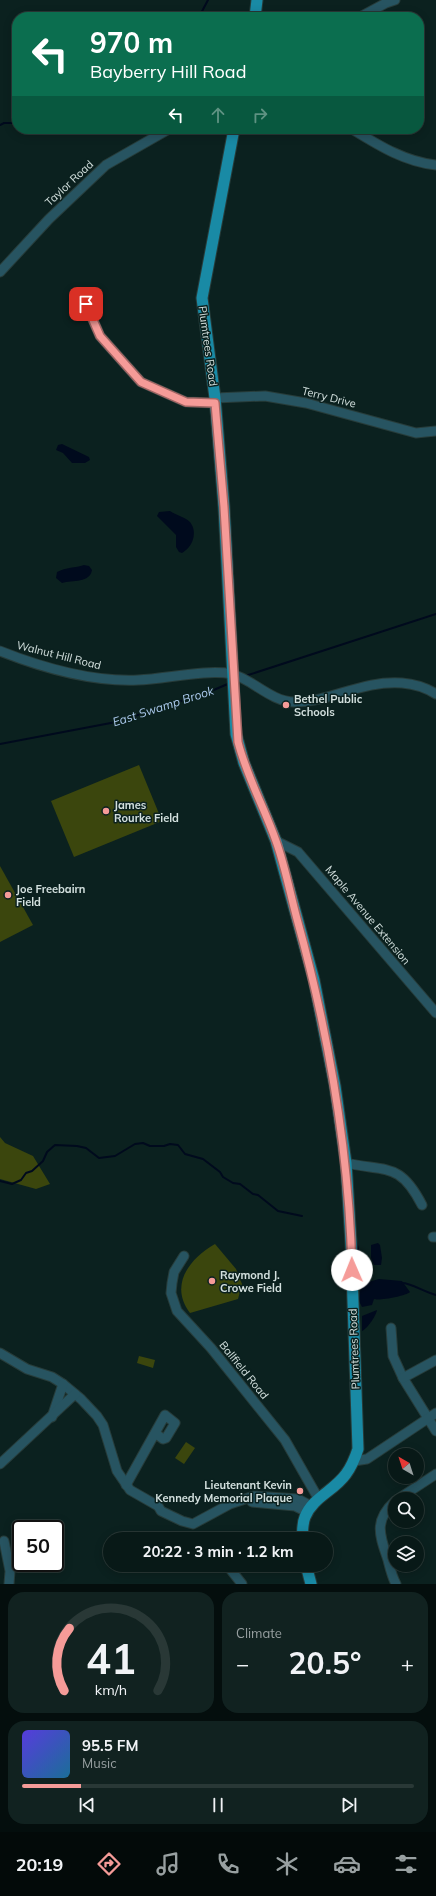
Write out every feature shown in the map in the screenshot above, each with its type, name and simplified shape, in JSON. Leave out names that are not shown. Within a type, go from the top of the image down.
[{"type":"main road","points":[[256,12],[258,0]]},
{"type":"main road","name":"Plumtrees Road","points":[[233,134],[202,298],[215,400],[224,507],[236,734],[241,755],[276,841],[314,980],[335,1086],[346,1163],[351,1243],[358,1449],[354,1461]]},
{"type":"main road","points":[[303,1532],[304,1520],[312,1505],[346,1476],[354,1461]]},
{"type":"main road","points":[[308,1572],[311,1584]]},
{"type":"street","points":[[369,12],[395,0]]},
{"type":"street","name":"Taylor Road","points":[[0,272],[49,219],[106,165],[160,134]]},
{"type":"street","points":[[360,134],[379,146],[401,156],[436,165]]},
{"type":"street","name":"Terry Drive","points":[[86,304],[100,336],[141,382],[186,402],[265,396],[306,403],[416,433],[436,431]]},
{"type":"street","name":"Walnut Hill Road","points":[[0,651],[20,659],[66,672],[108,679],[136,680],[217,673],[234,676]]},
{"type":"street","points":[[234,676],[274,696],[293,702],[316,699],[371,684],[392,682],[421,686],[436,694]]},
{"type":"street","name":"Maple Avenue Extension","points":[[276,841],[298,852],[436,1013]]},
{"type":"street","points":[[346,1163],[389,1170],[402,1176],[413,1187],[422,1205]]},
{"type":"street","name":"Ballfield Road","points":[[184,1256],[174,1272],[172,1283],[171,1293],[177,1311],[211,1348],[285,1440],[312,1505]]},
{"type":"street","points":[[392,1328],[393,1356],[403,1378],[436,1431]]},
{"type":"street","points":[[0,1353],[27,1369],[52,1377],[63,1384],[93,1411],[103,1425],[117,1471],[126,1485],[135,1494],[158,1506],[161,1511],[188,1524],[192,1524],[197,1520],[230,1504],[254,1496],[298,1499],[312,1505]]},
{"type":"street","points":[[403,1378],[436,1360]]},
{"type":"street","points":[[51,1418],[63,1384]]},
{"type":"street","points":[[1,1461],[51,1418],[75,1394]]},
{"type":"street","points":[[354,1461],[367,1459],[436,1413]]},
{"type":"street","points":[[126,1485],[155,1433]]},
{"type":"street","points":[[409,1492],[436,1474]]},
{"type":"street","points":[[388,1508],[381,1521],[379,1533],[396,1584]]},
{"type":"street","points":[[4,1541],[10,1571],[9,1584]]},
{"type":"street","points":[[233,1572],[242,1584]]},
{"type":"green space","name":"James Rourke Field","points":[[139,765],[162,821],[74,857],[51,801]]},
{"type":"green space","name":"Joe Freebairn Field","points":[[0,866],[33,925],[0,942]]},
{"type":"green space","points":[[0,1137],[5,1143],[33,1156],[50,1184],[36,1189],[0,1179]]},
{"type":"green space","name":"Raymond J. Crowe Field","points":[[215,1244],[236,1269],[242,1284],[238,1299],[190,1313],[184,1303],[181,1293],[185,1274],[197,1257]]},
{"type":"green space","points":[[139,1356],[155,1360],[153,1368],[137,1363]]},
{"type":"green space","points":[[186,1442],[195,1448],[184,1464],[175,1458]]},
{"type":"water","points":[[62,444],[89,457],[90,460],[85,463],[72,463],[63,453],[56,450],[58,445]]},
{"type":"water","points":[[170,511],[188,520],[194,530],[193,539],[189,547],[182,553],[179,552],[176,547],[176,535],[157,516],[159,512]]},
{"type":"water","points":[[84,565],[89,566],[92,570],[91,574],[85,579],[62,583],[56,578],[57,572],[60,570]]},
{"type":"water","points":[[378,1243],[380,1245],[382,1258],[381,1265],[374,1265],[371,1258],[371,1245]]},
{"type":"water","points":[[379,1279],[402,1281],[410,1292],[408,1294],[392,1298],[374,1299],[372,1305],[362,1307],[359,1301],[361,1284]]},
{"type":"water","points":[[377,1310],[371,1322],[362,1331],[362,1316]]},
{"type":"waterway","points":[[202,12],[208,0]]},
{"type":"waterway","points":[[0,125],[4,123],[12,123]]},
{"type":"waterway","name":"East Swamp Brook","points":[[245,676],[436,614]]},
{"type":"waterway","name":"East Swamp Brook","points":[[0,744],[116,722],[209,692],[230,683]]},
{"type":"waterway","name":"East Swamp Brook","points":[[0,1181],[12,1184],[21,1180],[26,1173],[32,1171],[43,1161],[47,1152],[55,1145],[86,1148],[99,1158],[115,1156],[135,1144],[143,1143],[150,1146],[164,1146],[170,1144],[178,1145],[185,1154],[203,1159],[220,1172],[223,1177],[233,1183],[240,1184],[253,1194],[258,1195],[278,1211],[302,1216]]},
{"type":"waterway","name":"East Swamp Brook","points":[[356,1241],[359,1253],[357,1270]]},
{"type":"waterway","name":"East Swamp Brook","points":[[357,1278],[361,1284],[363,1284]]},
{"type":"waterway","name":"East Swamp Brook","points":[[402,1283],[409,1284],[436,1295]]},
{"type":"place","name":"Bethel Public Schools","points":[[286,705]]},
{"type":"place","name":"James Rourke Field","points":[[106,811]]},
{"type":"place","name":"Joe Freebairn Field","points":[[8,895]]},
{"type":"place","name":"Raymond J. Crowe Field","points":[[212,1281]]},
{"type":"place","name":"Lieutenant Kevin Kennedy Memorial Plaque","points":[[300,1491]]},
{"type":"route","points":[[86,304],[100,336],[141,382],[158,391],[186,402],[215,403],[224,507],[234,703],[238,742],[244,763],[276,841],[314,980],[335,1086],[346,1163],[352,1270]]}]
